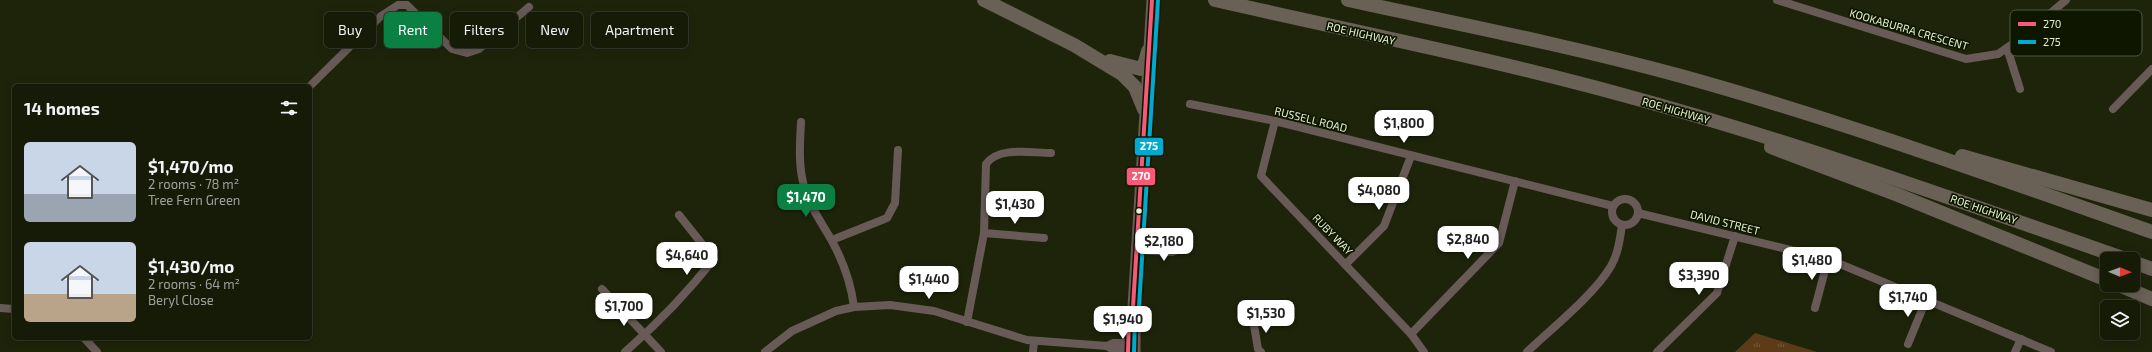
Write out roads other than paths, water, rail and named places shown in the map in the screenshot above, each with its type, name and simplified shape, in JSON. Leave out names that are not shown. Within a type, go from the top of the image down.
[{"type":"highway","points":[[984,0],[1094,56],[1131,82],[1144,109]]},
{"type":"highway","name":"ROE HIGHWAY","points":[[1215,0],[1523,69],[1624,95],[1808,150],[2105,252]]},
{"type":"highway","points":[[1348,0],[1570,48],[1832,114],[1968,158],[2152,210]]},
{"type":"highway","points":[[1094,56],[1138,69],[1144,66],[1148,51]]},
{"type":"highway","points":[[1523,69],[1730,132],[1898,195],[2100,277]]},
{"type":"highway","points":[[1681,76],[1919,150],[2152,232]]},
{"type":"highway","points":[[2140,265],[2152,269]]},
{"type":"highway","points":[[2136,292],[2152,299]]},
{"type":"main road","points":[[1131,348],[1144,109],[1152,0]]},
{"type":"street","name":"KOOKABURRA CRESCENT","points":[[1777,0],[1966,59],[1998,54],[2010,46]]},
{"type":"street","name":"KOOKABURRA CRESCENT","points":[[2054,10],[2066,0]]},
{"type":"street","points":[[312,84],[381,16],[398,5],[407,5],[452,49],[467,53],[480,49],[529,7]]},
{"type":"street","points":[[2007,48],[2020,89]]},
{"type":"street","points":[[2113,109],[2152,69]]},
{"type":"street","name":"RUSSELL ROAD","points":[[1190,104],[1275,121],[1613,206]]},
{"type":"street","name":"RUBY WAY","points":[[1275,121],[1261,176],[1411,334],[1424,352]]},
{"type":"street","points":[[801,122],[801,163],[804,187],[815,213],[832,240],[850,278],[854,308]]},
{"type":"street","points":[[832,240],[887,218],[895,203],[898,150]]},
{"type":"street","points":[[967,322],[984,233],[986,164],[990,158],[1002,153],[1051,153]]},
{"type":"street","points":[[1346,264],[1384,226],[1411,156]]},
{"type":"street","points":[[1411,334],[1499,243],[1516,181]]},
{"type":"street","points":[[1629,199],[1636,204],[1638,213],[1631,224],[1622,225],[1613,218],[1613,206],[1620,200],[1629,199]]},
{"type":"street","name":"DAVID STREET","points":[[1638,213],[1828,259],[2051,352]]},
{"type":"street","points":[[625,352],[645,335],[714,259],[679,214]]},
{"type":"street","points":[[1527,352],[1599,284],[1614,260],[1618,248],[1622,225]]},
{"type":"street","points":[[984,233],[1044,238]]},
{"type":"street","points":[[1657,352],[1717,292],[1735,236]]},
{"type":"street","points":[[1136,250],[1172,252],[1186,247]]},
{"type":"street","points":[[1815,308],[1828,259]]},
{"type":"street","points":[[602,289],[661,352]]},
{"type":"street","points":[[1908,344],[1926,300]]},
{"type":"street","points":[[765,352],[792,331],[836,311],[854,308],[905,306],[934,311],[1034,341],[1107,346],[1113,350],[1131,348]]},
{"type":"street","points":[[0,308],[12,309]]},
{"type":"street","points":[[1254,325],[1258,349],[1261,352]]},
{"type":"street","points":[[2015,352],[2021,339]]},
{"type":"street","points":[[86,340],[97,352]]},
{"type":"street","points":[[1033,352],[1034,341]]}]
